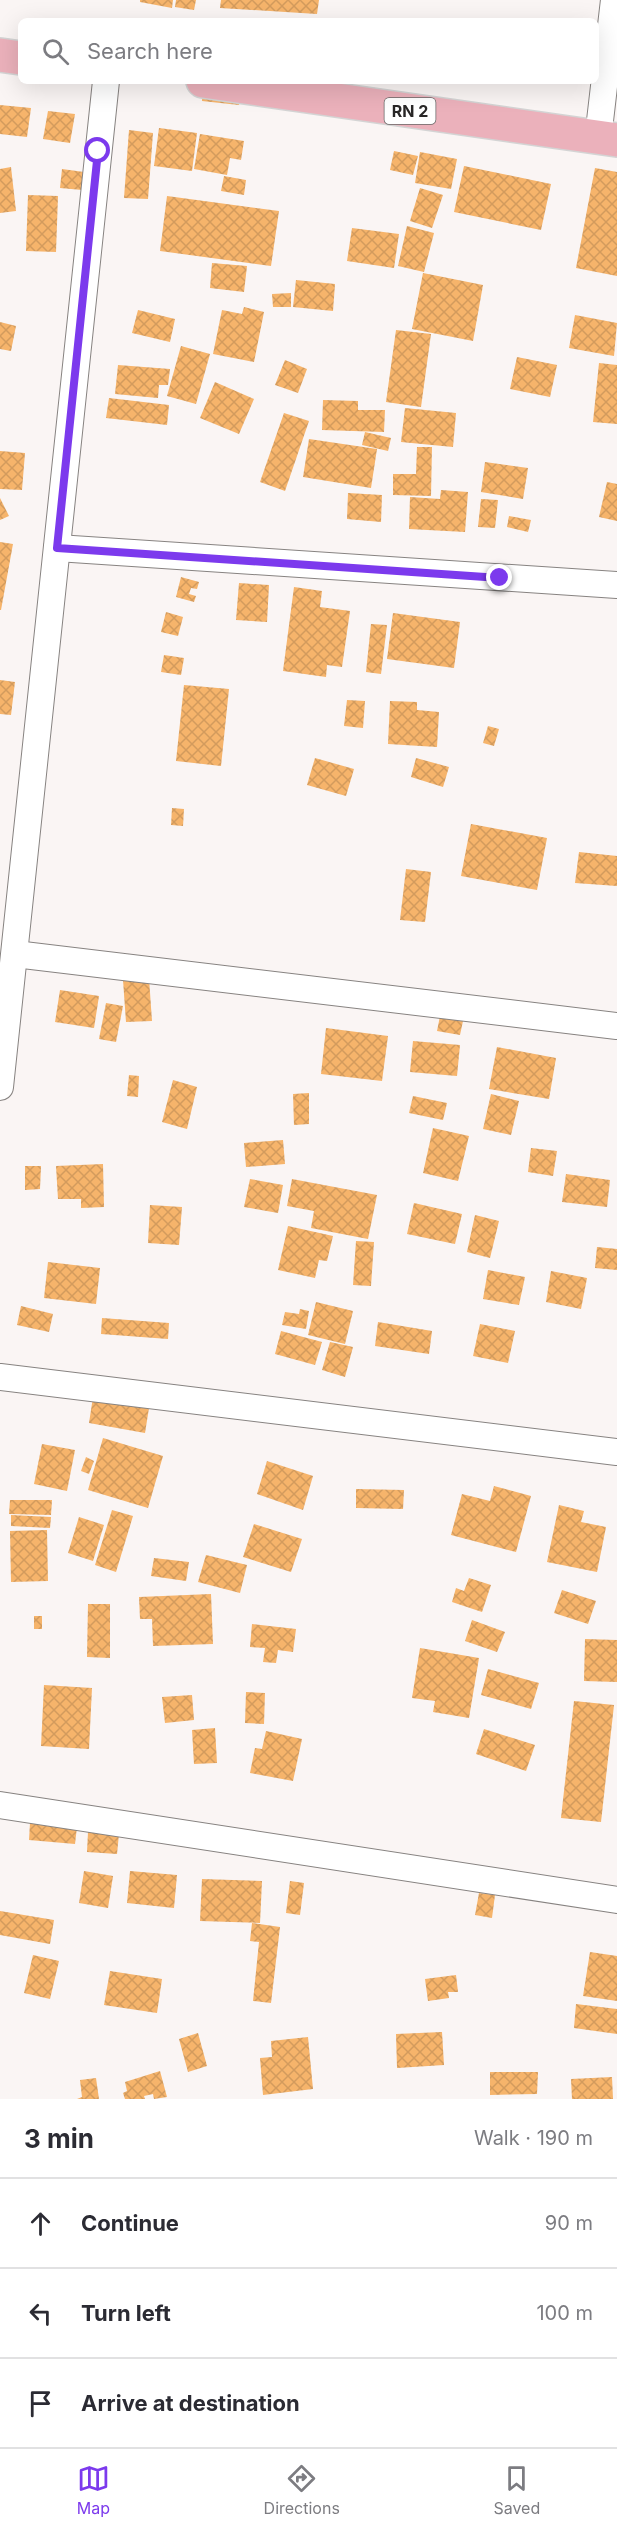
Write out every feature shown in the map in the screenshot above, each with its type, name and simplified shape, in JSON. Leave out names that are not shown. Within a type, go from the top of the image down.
[{"type":"main road","points":[[0,56],[18,58]]},
{"type":"main road","name":"RN 2","points":[[224,84],[607,139]]},
{"type":"street","points":[[607,139],[614,0]]},
{"type":"street","points":[[0,1088],[15,954],[10,903],[57,548],[106,84]]},
{"type":"street","points":[[57,548],[617,585]]},
{"type":"street","points":[[15,954],[617,1026]]},
{"type":"street","points":[[0,1377],[617,1452]]},
{"type":"street","points":[[0,1805],[617,1900]]},
{"type":"building","points":[[140,0],[173,0],[172,8],[140,2]]},
{"type":"building","points":[[176,0],[196,0],[194,10],[175,7]]},
{"type":"building","points":[[221,0],[319,0],[317,14],[220,8]]},
{"type":"building","points":[[203,88],[241,92],[239,105],[202,101]]},
{"type":"building","points":[[0,105],[31,108],[27,137],[0,134]]},
{"type":"building","points":[[48,111],[75,114],[70,143],[43,139]]},
{"type":"building","points":[[159,128],[197,133],[192,171],[154,166]]},
{"type":"building","points":[[129,130],[153,133],[148,199],[124,198]]},
{"type":"building","points":[[200,134],[244,141],[241,160],[230,158],[227,175],[194,169]]},
{"type":"building","points":[[394,151],[418,156],[413,175],[390,170]]},
{"type":"building","points":[[420,152],[457,159],[451,189],[415,183]]},
{"type":"building","points":[[464,166],[551,184],[541,230],[454,212]]},
{"type":"building","points":[[11,167],[16,211],[0,213],[0,169]]},
{"type":"building","points":[[595,168],[617,172],[617,276],[576,268]]},
{"type":"building","points":[[62,169],[84,172],[82,190],[60,188]]},
{"type":"building","points":[[224,176],[246,180],[244,195],[221,191]]},
{"type":"building","points":[[420,188],[443,195],[432,228],[410,221]]},
{"type":"building","points":[[28,195],[58,196],[56,252],[26,251]]},
{"type":"building","points":[[167,196],[279,211],[271,266],[160,251]]},
{"type":"building","points":[[407,226],[434,233],[424,272],[398,266]]},
{"type":"building","points":[[352,228],[399,234],[394,268],[347,261]]},
{"type":"building","points":[[212,263],[247,266],[244,292],[210,288]]},
{"type":"building","points":[[423,273],[483,285],[473,341],[412,329]]},
{"type":"building","points":[[296,280],[335,284],[333,311],[293,307]]},
{"type":"building","points":[[291,293],[291,307],[273,307],[272,294]]},
{"type":"building","points":[[244,307],[264,312],[254,362],[213,354],[222,310],[242,314]]},
{"type":"building","points":[[138,310],[175,319],[170,342],[132,333]]},
{"type":"building","points":[[575,315],[617,323],[614,356],[569,348]]},
{"type":"building","points":[[0,322],[16,326],[11,351],[0,349]]},
{"type":"building","points":[[396,330],[431,334],[421,407],[386,402]]},
{"type":"building","points":[[181,346],[210,354],[196,404],[167,396]]},
{"type":"building","points":[[517,357],[557,365],[550,397],[510,389]]},
{"type":"building","points":[[285,360],[307,369],[298,393],[275,385]]},
{"type":"building","points":[[599,363],[617,365],[617,424],[593,422]]},
{"type":"building","points":[[118,365],[170,369],[168,385],[159,385],[158,398],[115,394]]},
{"type":"building","points":[[215,382],[254,399],[239,434],[200,418]]},
{"type":"building","points":[[109,398],[169,405],[167,425],[106,418]]},
{"type":"building","points":[[323,400],[358,401],[358,410],[385,410],[384,432],[322,430]]},
{"type":"building","points":[[405,408],[456,413],[453,447],[401,442]]},
{"type":"building","points":[[284,413],[309,421],[285,491],[260,482]]},
{"type":"building","points":[[365,432],[391,438],[388,451],[362,445]]},
{"type":"building","points":[[309,439],[377,449],[371,488],[303,477]]},
{"type":"building","points":[[417,447],[432,447],[431,496],[393,495],[393,474],[416,474]]},
{"type":"building","points":[[0,451],[25,453],[22,490],[0,489]]},
{"type":"building","points":[[485,462],[528,468],[523,499],[481,492]]},
{"type":"building","points":[[607,482],[617,484],[617,521],[599,517]]},
{"type":"building","points":[[441,490],[468,492],[465,532],[409,529],[410,497],[440,499]]},
{"type":"building","points":[[348,493],[382,495],[381,522],[347,519]]},
{"type":"building","points":[[0,498],[9,516],[0,520]]},
{"type":"building","points":[[481,499],[498,500],[495,528],[478,527]]},
{"type":"building","points":[[509,516],[531,520],[528,532],[507,527]]},
{"type":"building","points":[[0,542],[13,544],[1,610],[0,610]]},
{"type":"building","points":[[181,577],[199,582],[197,589],[191,588],[189,594],[196,596],[194,602],[176,597]]},
{"type":"building","points":[[239,583],[269,585],[267,622],[236,620]]},
{"type":"building","points":[[294,587],[322,591],[320,607],[350,611],[342,667],[327,665],[326,677],[283,671]]},
{"type":"building","points":[[166,612],[183,617],[178,636],[161,632]]},
{"type":"building","points":[[393,613],[460,622],[454,668],[387,659]]},
{"type":"building","points":[[371,624],[387,625],[381,674],[366,672]]},
{"type":"building","points":[[164,655],[184,658],[181,675],[161,672]]},
{"type":"building","points":[[0,680],[15,682],[11,715],[0,714]]},
{"type":"building","points":[[184,685],[229,689],[221,766],[176,761]]},
{"type":"building","points":[[347,700],[365,701],[363,728],[344,726]]},
{"type":"building","points":[[390,701],[417,702],[417,710],[439,712],[437,747],[388,744]]},
{"type":"building","points":[[488,726],[499,729],[494,746],[483,743]]},
{"type":"building","points":[[315,758],[354,769],[346,796],[307,785]]},
{"type":"building","points":[[416,758],[449,767],[443,787],[411,777]]},
{"type":"building","points":[[172,808],[184,809],[183,826],[171,825]]},
{"type":"building","points":[[471,824],[547,838],[537,890],[461,876]]},
{"type":"building","points":[[579,852],[617,856],[617,886],[575,883]]},
{"type":"building","points":[[406,869],[431,872],[425,922],[400,920]]},
{"type":"building","points":[[149,978],[152,1021],[126,1022],[123,980]]},
{"type":"building","points":[[60,990],[99,996],[94,1028],[55,1022]]},
{"type":"building","points":[[106,1003],[123,1006],[116,1042],[99,1039]]},
{"type":"building","points":[[440,1016],[463,1021],[460,1035],[437,1031]]},
{"type":"building","points":[[326,1028],[388,1036],[382,1081],[321,1074]]},
{"type":"building","points":[[413,1041],[460,1045],[457,1076],[410,1072]]},
{"type":"building","points":[[497,1047],[556,1058],[549,1099],[489,1089]]},
{"type":"building","points":[[129,1075],[139,1076],[138,1097],[127,1096]]},
{"type":"building","points":[[173,1080],[197,1087],[187,1129],[162,1122]]},
{"type":"building","points":[[309,1093],[309,1124],[294,1125],[293,1094]]},
{"type":"building","points":[[491,1094],[519,1101],[511,1135],[483,1129]]},
{"type":"building","points":[[413,1096],[447,1103],[443,1120],[409,1113]]},
{"type":"building","points":[[433,1128],[469,1136],[458,1181],[423,1173]]},
{"type":"building","points":[[283,1140],[285,1164],[246,1167],[244,1143]]},
{"type":"building","points":[[531,1148],[557,1151],[553,1176],[528,1172]]},
{"type":"building","points":[[103,1164],[104,1207],[81,1208],[81,1199],[58,1199],[56,1166]]},
{"type":"building","points":[[25,1166],[41,1166],[40,1189],[25,1190]]},
{"type":"building","points":[[566,1174],[610,1180],[607,1207],[562,1202]]},
{"type":"building","points":[[250,1179],[283,1185],[278,1213],[244,1207]]},
{"type":"building","points":[[292,1179],[377,1195],[368,1239],[311,1228],[314,1211],[287,1206]]},
{"type":"building","points":[[414,1203],[462,1214],[455,1244],[407,1234]]},
{"type":"building","points":[[150,1205],[182,1207],[179,1245],[148,1243]]},
{"type":"building","points":[[475,1215],[499,1221],[490,1258],[467,1252]]},
{"type":"building","points":[[288,1226],[333,1236],[327,1261],[319,1260],[315,1278],[278,1270]]},
{"type":"building","points":[[356,1241],[374,1242],[371,1286],[353,1285]]},
{"type":"building","points":[[597,1247],[617,1249],[617,1270],[595,1268]]},
{"type":"building","points":[[48,1262],[100,1268],[96,1304],[44,1298]]},
{"type":"building","points":[[488,1270],[525,1277],[519,1305],[483,1299]]},
{"type":"building","points":[[551,1271],[587,1278],[581,1309],[546,1302]]},
{"type":"building","points":[[316,1302],[353,1311],[345,1344],[308,1335]]},
{"type":"building","points":[[21,1306],[53,1314],[49,1332],[17,1325]]},
{"type":"building","points":[[300,1309],[309,1311],[306,1329],[282,1325],[285,1312],[299,1314]]},
{"type":"building","points":[[102,1318],[169,1323],[168,1339],[101,1334]]},
{"type":"building","points":[[378,1322],[432,1331],[429,1354],[375,1346]]},
{"type":"building","points":[[480,1324],[515,1331],[508,1363],[473,1356]]},
{"type":"building","points":[[281,1331],[322,1342],[315,1365],[275,1354]]},
{"type":"building","points":[[330,1342],[353,1347],[345,1377],[322,1370]]},
{"type":"building","points":[[93,1397],[149,1408],[145,1433],[89,1423]]},
{"type":"building","points":[[103,1438],[163,1456],[148,1508],[88,1490]]},
{"type":"building","points":[[42,1444],[75,1450],[67,1491],[34,1484]]},
{"type":"building","points":[[86,1457],[94,1461],[89,1474],[81,1471]]},
{"type":"building","points":[[267,1461],[313,1476],[303,1510],[257,1494]]},
{"type":"building","points":[[494,1486],[531,1496],[516,1552],[451,1535],[462,1494],[490,1501]]},
{"type":"building","points":[[356,1489],[404,1490],[403,1509],[356,1508]]},
{"type":"building","points":[[10,1500],[52,1500],[51,1515],[9,1514]]},
{"type":"building","points":[[559,1505],[584,1511],[581,1522],[606,1527],[597,1572],[547,1562]]},
{"type":"building","points":[[112,1510],[133,1516],[116,1572],[95,1565]]},
{"type":"building","points":[[11,1515],[51,1517],[50,1528],[11,1526]]},
{"type":"building","points":[[79,1517],[104,1525],[93,1561],[68,1553]]},
{"type":"building","points":[[254,1524],[302,1539],[291,1572],[243,1557]]},
{"type":"building","points":[[47,1530],[48,1581],[11,1582],[10,1531]]},
{"type":"building","points":[[206,1555],[247,1565],[240,1593],[198,1582]]},
{"type":"building","points":[[154,1558],[189,1562],[186,1581],[151,1576]]},
{"type":"building","points":[[469,1578],[491,1585],[482,1612],[452,1602],[456,1588],[464,1591]]},
{"type":"building","points":[[562,1590],[596,1601],[588,1624],[554,1613]]},
{"type":"building","points":[[211,1594],[213,1644],[153,1646],[152,1619],[140,1619],[139,1597]]},
{"type":"building","points":[[88,1604],[110,1604],[110,1658],[87,1657]]},
{"type":"building","points":[[34,1616],[42,1616],[42,1629],[34,1629]]},
{"type":"building","points":[[472,1620],[505,1632],[497,1652],[465,1641]]},
{"type":"building","points":[[252,1624],[296,1629],[293,1652],[278,1650],[276,1663],[263,1662],[265,1648],[250,1647]]},
{"type":"building","points":[[585,1639],[617,1640],[617,1682],[584,1681]]},
{"type":"building","points":[[420,1648],[479,1658],[469,1718],[433,1712],[435,1701],[412,1698]]},
{"type":"building","points":[[488,1669],[539,1683],[531,1709],[481,1695]]},
{"type":"building","points":[[44,1685],[92,1688],[89,1749],[41,1746]]},
{"type":"building","points":[[246,1692],[265,1693],[264,1724],[245,1723]]},
{"type":"building","points":[[192,1695],[194,1720],[165,1723],[162,1697]]},
{"type":"building","points":[[574,1701],[614,1705],[601,1822],[561,1818]]},
{"type":"building","points":[[215,1728],[217,1763],[194,1764],[192,1730]]},
{"type":"building","points":[[484,1729],[535,1745],[526,1771],[476,1754]]},
{"type":"building","points":[[266,1731],[302,1739],[293,1781],[250,1773],[255,1748],[262,1749]]},
{"type":"building","points":[[30,1823],[77,1827],[75,1844],[29,1840]]},
{"type":"building","points":[[88,1832],[119,1834],[117,1854],[87,1852]]},
{"type":"building","points":[[84,1871],[113,1876],[108,1908],[79,1903]]},
{"type":"building","points":[[130,1871],[177,1875],[174,1908],[127,1903]]},
{"type":"building","points":[[202,1879],[262,1881],[260,1923],[200,1921]]},
{"type":"building","points":[[290,1881],[304,1883],[300,1915],[286,1913]]},
{"type":"building","points":[[479,1893],[495,1895],[492,1918],[475,1915]]},
{"type":"building","points":[[0,1911],[54,1920],[50,1944],[0,1935]]},
{"type":"building","points":[[252,1923],[280,1927],[271,2003],[253,2001],[259,1942],[250,1941]]},
{"type":"building","points":[[590,1952],[617,1956],[617,2001],[583,1996]]},
{"type":"building","points":[[33,1955],[59,1961],[50,1999],[24,1993]]},
{"type":"building","points":[[110,1971],[162,1979],[157,2013],[104,2005]]},
{"type":"building","points":[[456,1975],[458,1992],[448,1992],[449,1998],[428,2001],[425,1979]]},
{"type":"building","points":[[576,2004],[617,2009],[617,2034],[574,2028]]},
{"type":"building","points":[[442,2032],[444,2065],[397,2068],[396,2034]]},
{"type":"building","points":[[198,2033],[207,2066],[188,2072],[179,2039]]},
{"type":"building","points":[[308,2037],[313,2089],[263,2095],[260,2058],[272,2057],[271,2041]]},
{"type":"building","points":[[160,2071],[167,2097],[154,2099],[153,2094],[144,2096],[145,2099],[125,2099],[123,2093],[127,2091],[125,2082]]},
{"type":"building","points":[[490,2072],[538,2072],[537,2094],[490,2095]]},
{"type":"building","points":[[612,2077],[613,2099],[572,2099],[571,2079]]},
{"type":"building","points":[[96,2078],[99,2099],[77,2099],[82,2097],[80,2080]]},
{"type":"route","points":[[98,151],[57,548],[500,578]]}]
